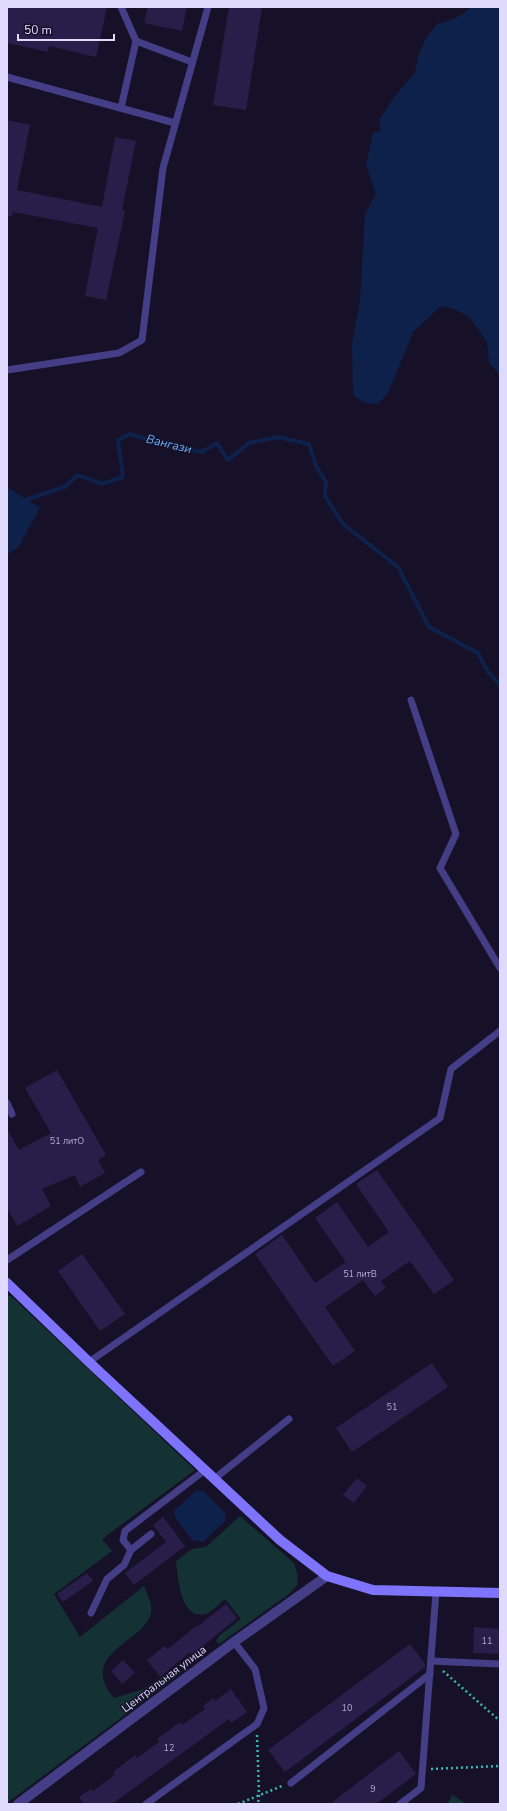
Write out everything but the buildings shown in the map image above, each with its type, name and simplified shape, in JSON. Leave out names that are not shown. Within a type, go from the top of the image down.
[{"type":"street","points":[[7,1284],[280,1540],[327,1576],[373,1590],[500,1593]]},
{"type":"street","name":"Центральная улица","points":[[25,1802],[234,1642],[327,1576]]},
{"type":"lane","points":[[121,7],[136,41],[121,108]]},
{"type":"lane","points":[[7,370],[120,353],[142,340],[162,168],[208,7]]},
{"type":"lane","points":[[136,41],[192,62]]},
{"type":"lane","points":[[7,77],[175,123]]},
{"type":"lane","points":[[411,700],[456,834],[440,868],[500,968]]},
{"type":"lane","points":[[89,1362],[440,1118],[451,1069],[500,1031]]},
{"type":"lane","points":[[7,1103],[12,1114]]},
{"type":"lane","points":[[7,1260],[141,1172]]},
{"type":"lane","points":[[214,1478],[289,1419]]},
{"type":"lane","points":[[131,1550],[123,1540],[125,1531],[205,1470]]},
{"type":"lane","points":[[91,1613],[107,1579],[124,1566],[131,1550],[151,1534]]},
{"type":"lane","points":[[400,1804],[421,1788],[436,1592]]},
{"type":"lane","points":[[146,1804],[256,1724],[264,1708],[254,1668],[234,1642]]},
{"type":"lane","points":[[431,1661],[500,1664]]},
{"type":"lane","points":[[291,1783],[430,1674]]},
{"type":"path","points":[[431,1661],[500,1721]]},
{"type":"path","points":[[256,1724],[259,1795],[258,1804]]},
{"type":"path","points":[[422,1769],[500,1766]]},
{"type":"path","points":[[238,1804],[291,1783]]},
{"type":"green space","points":[[7,1296],[11,1296],[195,1470],[102,1539],[112,1551],[54,1594],[80,1637],[144,1586],[151,1607],[151,1613],[146,1623],[107,1659],[103,1670],[104,1683],[114,1698],[144,1689],[174,1669],[181,1670],[181,1673],[7,1803]]},
{"type":"green space","points":[[240,1516],[294,1563],[298,1576],[297,1585],[289,1594],[219,1644],[216,1641],[219,1636],[241,1619],[225,1599],[205,1614],[197,1614],[190,1610],[185,1604],[179,1586],[176,1561],[192,1549],[206,1547]]},
{"type":"green space","points":[[452,1795],[467,1804],[448,1804]]},
{"type":"water","points":[[470,7],[500,7],[500,375],[489,363],[487,342],[471,319],[455,309],[441,306],[413,332],[388,393],[378,404],[365,403],[353,395],[352,343],[360,301],[365,214],[376,194],[366,166],[373,133],[381,130],[379,120],[395,96],[415,73],[419,53],[427,37],[437,24],[453,19],[466,12]]},
{"type":"water","points":[[7,487],[40,508],[19,546],[7,555]]},
{"type":"water","points":[[196,1491],[203,1491],[226,1514],[225,1521],[203,1542],[192,1540],[175,1517],[174,1511]]},
{"type":"waterway","name":"Вангази","points":[[23,501],[64,487],[78,475],[102,484],[123,477],[118,440],[130,434],[170,446],[202,452],[217,443],[228,460],[249,443],[277,437],[309,444],[316,466],[326,482],[325,496],[343,524],[398,567],[429,627],[478,653],[488,672],[500,685]]}]
